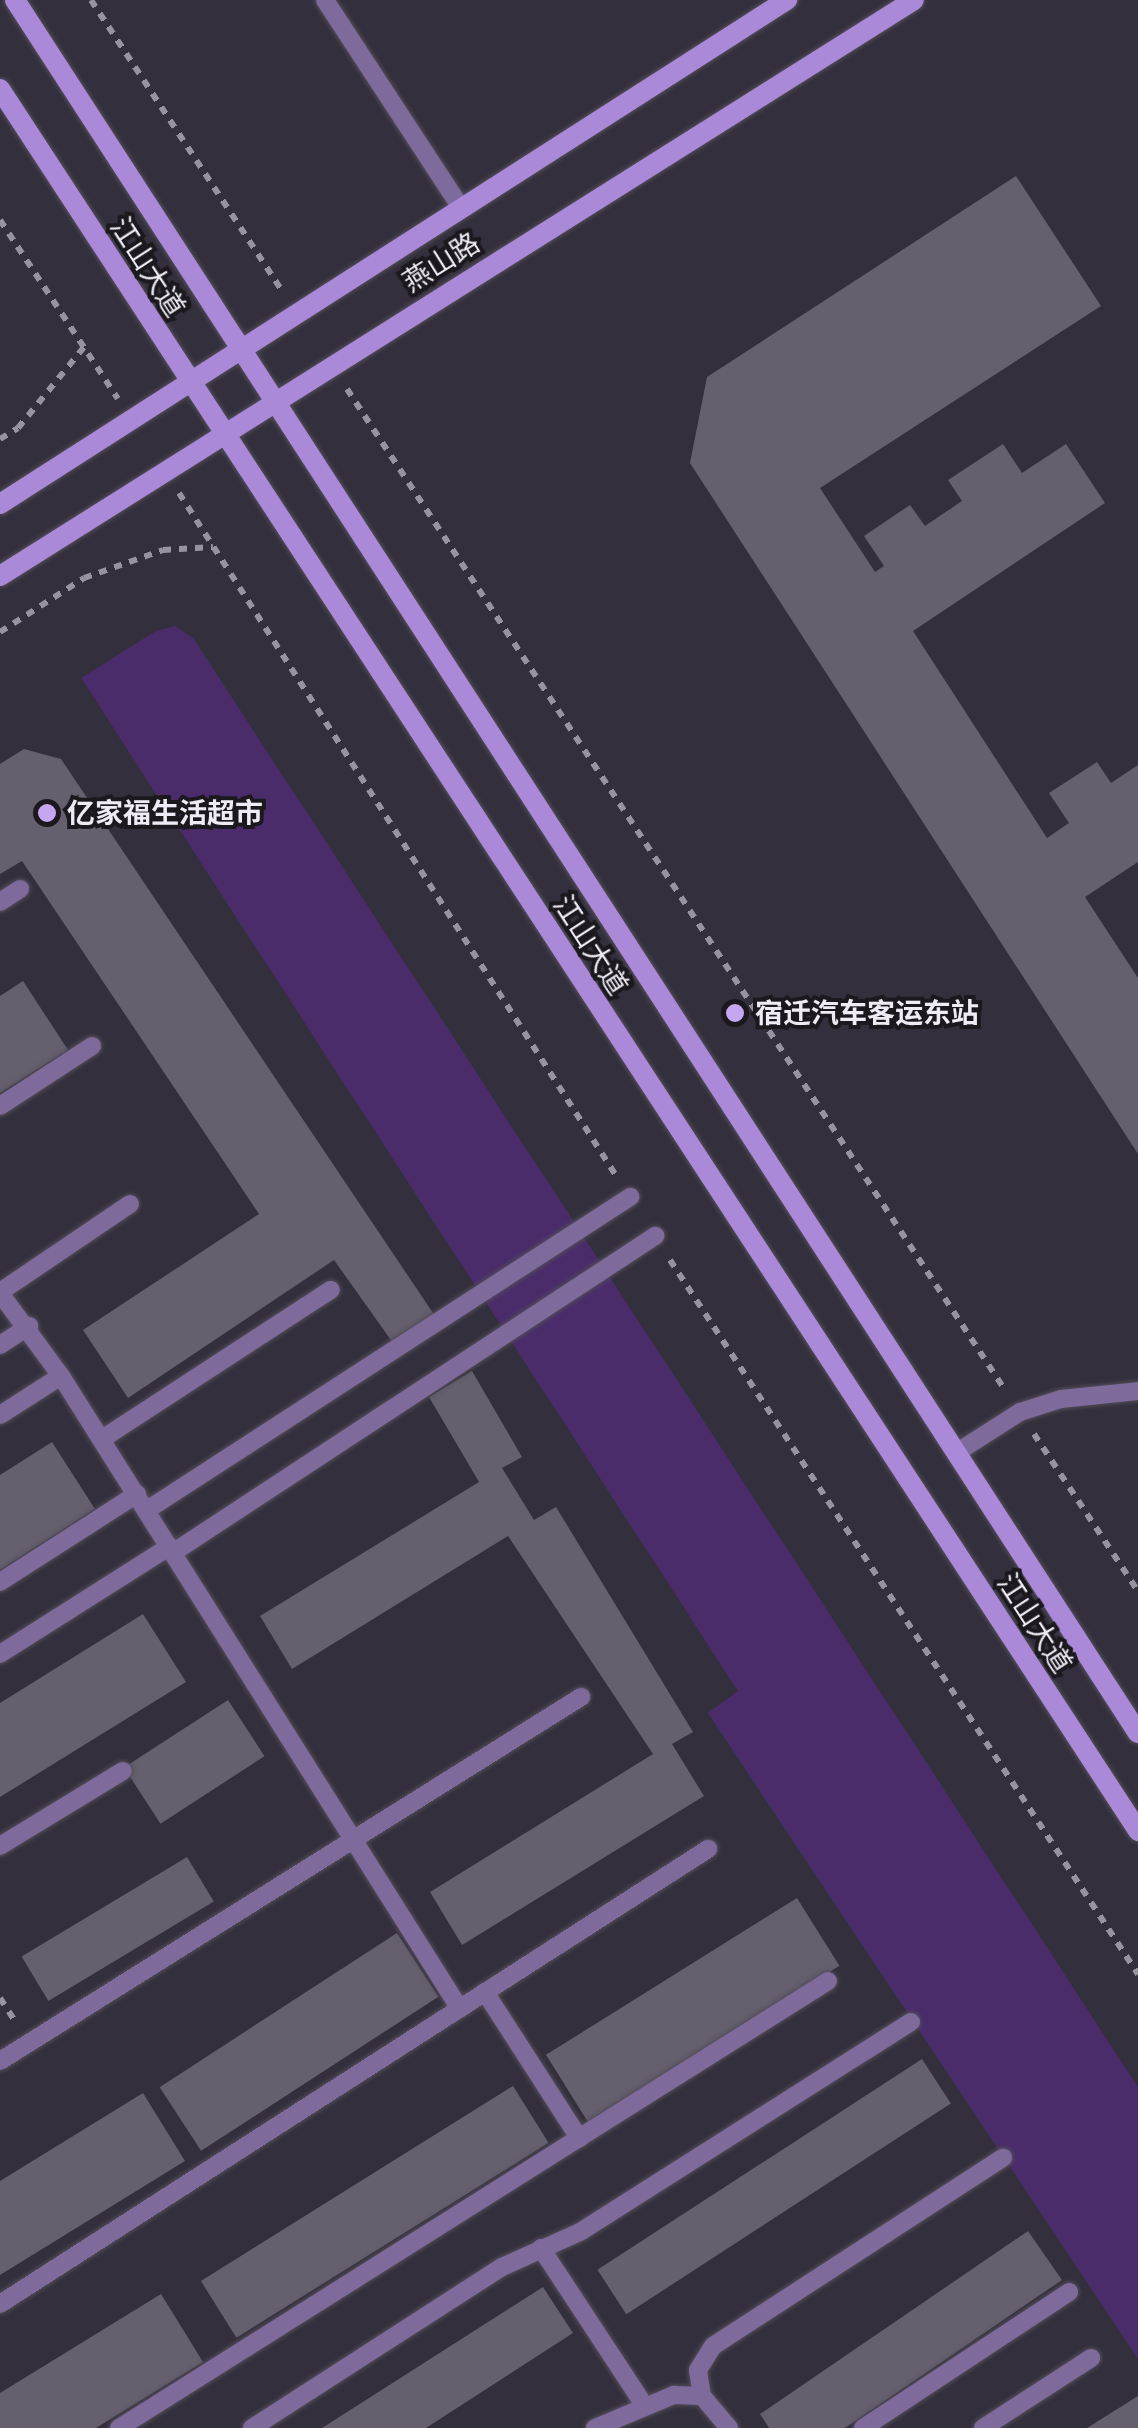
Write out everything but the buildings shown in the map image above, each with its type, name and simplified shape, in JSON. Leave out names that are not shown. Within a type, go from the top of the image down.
[{"type":"main road","name":"江山大道","points":[[15,0],[278,399],[1138,1733]]},
{"type":"main road","name":"燕山路","points":[[0,504],[460,206],[788,0]]},
{"type":"main road","name":"燕山路","points":[[0,576],[330,364],[914,0]]},
{"type":"main road","name":"江山大道","points":[[0,89],[1138,1831]]},
{"type":"lane","points":[[325,0],[460,206]]},
{"type":"lane","points":[[0,902],[20,889]]},
{"type":"lane","points":[[0,1106],[92,1046]]},
{"type":"lane","points":[[0,1582],[142,1502],[630,1197]]},
{"type":"lane","points":[[130,1204],[0,1292],[29,1326],[142,1502],[460,2009]]},
{"type":"lane","points":[[0,1654],[172,1549],[655,1236]]},
{"type":"lane","points":[[102,1440],[330,1290]]},
{"type":"lane","points":[[0,1346],[29,1326]]},
{"type":"lane","points":[[0,1415],[61,1376]]},
{"type":"lane","points":[[959,1451],[1020,1412],[1061,1399],[1138,1391]]},
{"type":"lane","points":[[0,2061],[581,1697]]},
{"type":"lane","points":[[0,1846],[123,1771]]},
{"type":"lane","points":[[0,2304],[708,1850]]},
{"type":"lane","points":[[119,2428],[828,1981]]},
{"type":"lane","points":[[485,1992],[579,2138]]},
{"type":"lane","points":[[252,2428],[541,2248],[580,2232],[911,2022]]},
{"type":"lane","points":[[729,2428],[702,2396],[698,2370],[713,2346],[1002,2158]]},
{"type":"lane","points":[[541,2248],[643,2404]]},
{"type":"lane","points":[[863,2428],[1069,2292]]},
{"type":"lane","points":[[983,2428],[1091,2358]]},
{"type":"lane","points":[[594,2428],[643,2404],[702,2396]]},
{"type":"path","points":[[91,0],[296,311]]},
{"type":"path","points":[[0,220],[131,418]]},
{"type":"path","points":[[0,440],[50,393],[84,347]]},
{"type":"path","points":[[330,364],[1138,1591]]},
{"type":"path","points":[[165,470],[630,1197]]},
{"type":"path","points":[[0,632],[84,578],[163,550],[214,547]]},
{"type":"path","points":[[655,1236],[1138,1974]]},
{"type":"shaded area","points":[[175,626],[193,638],[1138,2087],[1138,2359],[708,1713],[738,1691],[81,678],[156,631]]},
{"type":"place","name":"亿家福生活超市","points":[[47,813]]},
{"type":"place","name":"宿迁汽车客运东站","points":[[735,1013]]}]
